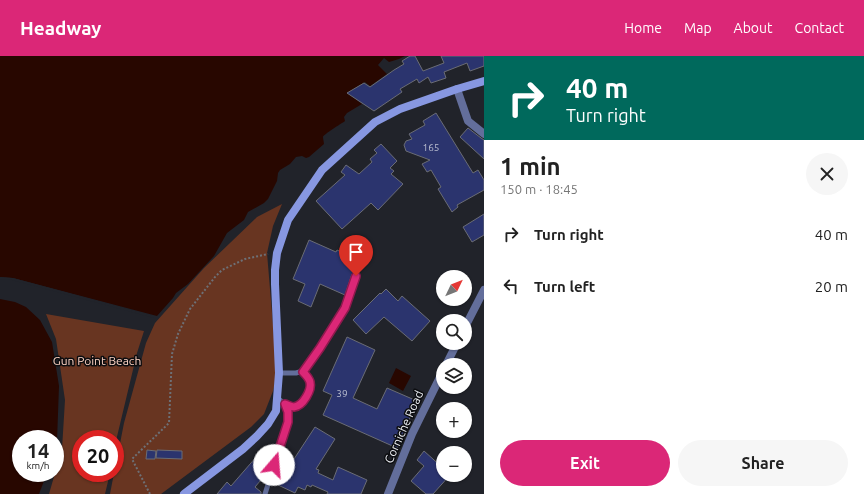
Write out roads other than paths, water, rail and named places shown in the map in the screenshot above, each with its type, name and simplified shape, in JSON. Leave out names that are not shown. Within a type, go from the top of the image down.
[{"type":"main road","points":[[184,494],[243,449],[268,424],[276,410],[279,373],[275,284],[277,253],[288,220],[322,170],[375,122],[400,109],[484,81]]},
{"type":"street","points":[[457,89],[468,121],[484,134]]},
{"type":"street","points":[[472,314],[484,290]]},
{"type":"street","name":"Corniche Road","points":[[388,494],[412,434],[436,385]]},
{"type":"lane","points":[[279,373],[303,372],[345,308],[356,276]]},
{"type":"lane","points":[[278,398],[285,404],[293,407],[302,402],[308,394],[311,384],[309,378],[303,372]]},
{"type":"lane","points":[[265,494],[288,422],[288,412],[285,404]]},
{"type":"park label","name":"Gun Point Beach","points":[[97,361]]}]
